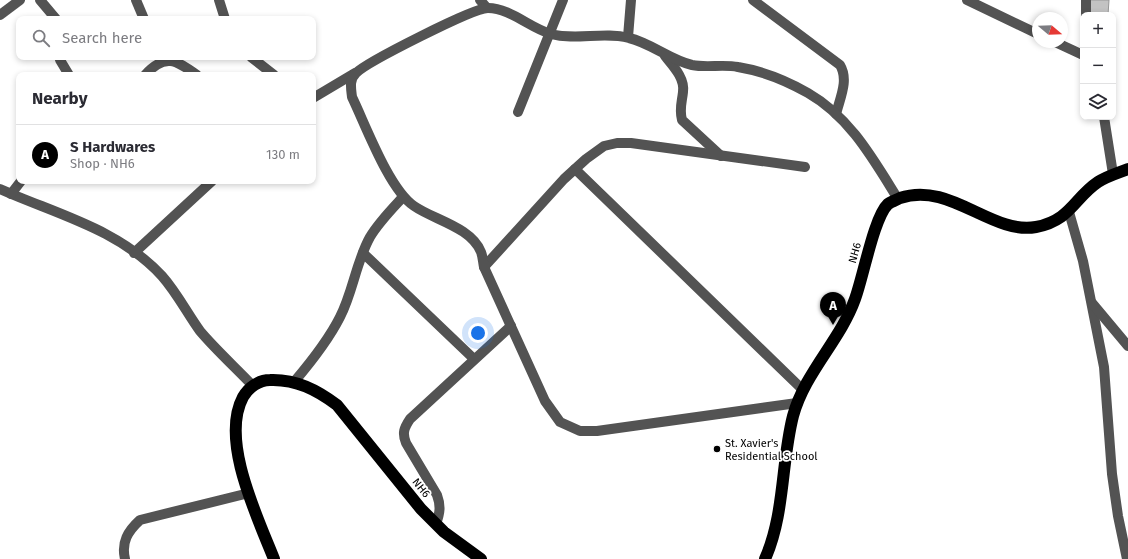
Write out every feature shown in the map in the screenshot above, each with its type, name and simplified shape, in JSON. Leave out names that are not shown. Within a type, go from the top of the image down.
[{"type":"highway","name":"NH6","points":[[765,559],[776,528],[788,440],[797,403],[802,389],[849,315],[856,298],[879,220],[888,204],[912,195],[926,195],[945,199],[1015,227],[1035,227],[1051,223],[1069,212],[1097,183],[1113,174],[1128,169]]},
{"type":"highway","name":"NH6","points":[[253,386],[263,380],[294,382],[322,394],[337,405],[421,509],[436,524],[480,559]]},
{"type":"highway","points":[[253,386],[246,393],[239,404],[236,423],[236,445],[249,493],[274,559]]},
{"type":"street","points":[[0,15],[20,0]]},
{"type":"street","points":[[40,0],[53,16]]},
{"type":"street","points":[[136,0],[143,16]]},
{"type":"street","points":[[219,0],[224,16]]},
{"type":"street","points":[[480,0],[487,8]]},
{"type":"street","points":[[518,112],[548,34],[563,0]]},
{"type":"street","points":[[628,38],[631,0]]},
{"type":"street","points":[[752,0],[840,65],[844,72],[845,79],[836,114]]},
{"type":"street","points":[[967,0],[1032,31]]},
{"type":"street","points":[[1086,0],[1086,12]]},
{"type":"street","points":[[316,93],[355,73],[366,65],[435,29],[487,8],[500,10],[548,34],[562,37],[628,38],[692,65],[738,67],[785,82],[809,94],[836,114],[860,140],[898,199]]},
{"type":"street","points":[[1068,48],[1080,54]]},
{"type":"street","points":[[663,53],[682,80],[683,91],[680,112],[682,120],[721,156]]},
{"type":"street","points":[[60,60],[67,72]]},
{"type":"street","points":[[148,72],[159,60]]},
{"type":"street","points":[[171,60],[193,72]]},
{"type":"street","points":[[255,60],[270,72]]},
{"type":"street","points":[[355,73],[350,84],[352,97],[393,182],[403,197],[414,206],[463,232],[473,241],[481,252],[484,268],[545,401],[560,422],[580,431],[597,431],[797,403]]},
{"type":"street","points":[[1104,120],[1113,174]]},
{"type":"street","points":[[484,268],[575,169],[604,146],[617,143],[631,143],[805,167]]},
{"type":"street","points":[[575,169],[802,389]]},
{"type":"street","points":[[11,194],[19,184]]},
{"type":"street","points":[[134,253],[209,184]]},
{"type":"street","points":[[0,189],[91,225],[134,253],[161,276],[201,332],[253,386]]},
{"type":"street","points":[[294,382],[331,335],[348,300],[363,253],[378,224],[403,197]]},
{"type":"street","points":[[1069,212],[1091,302],[1104,367],[1112,474],[1118,516],[1127,559]]},
{"type":"street","points":[[363,253],[474,359]]},
{"type":"street","points":[[1091,302],[1128,346]]},
{"type":"street","points":[[436,524],[440,511],[440,502],[406,443],[403,436],[404,428],[410,419],[511,326]]},
{"type":"street","points":[[125,559],[124,540],[132,528],[140,520],[249,493]]},
{"type":"building","points":[[1090,0],[1109,0],[1108,12],[1089,12]]},
{"type":"place","name":"S Hardwares","points":[[833,325]]},
{"type":"place","name":"St. Xavier's Residential School","points":[[717,449]]}]
